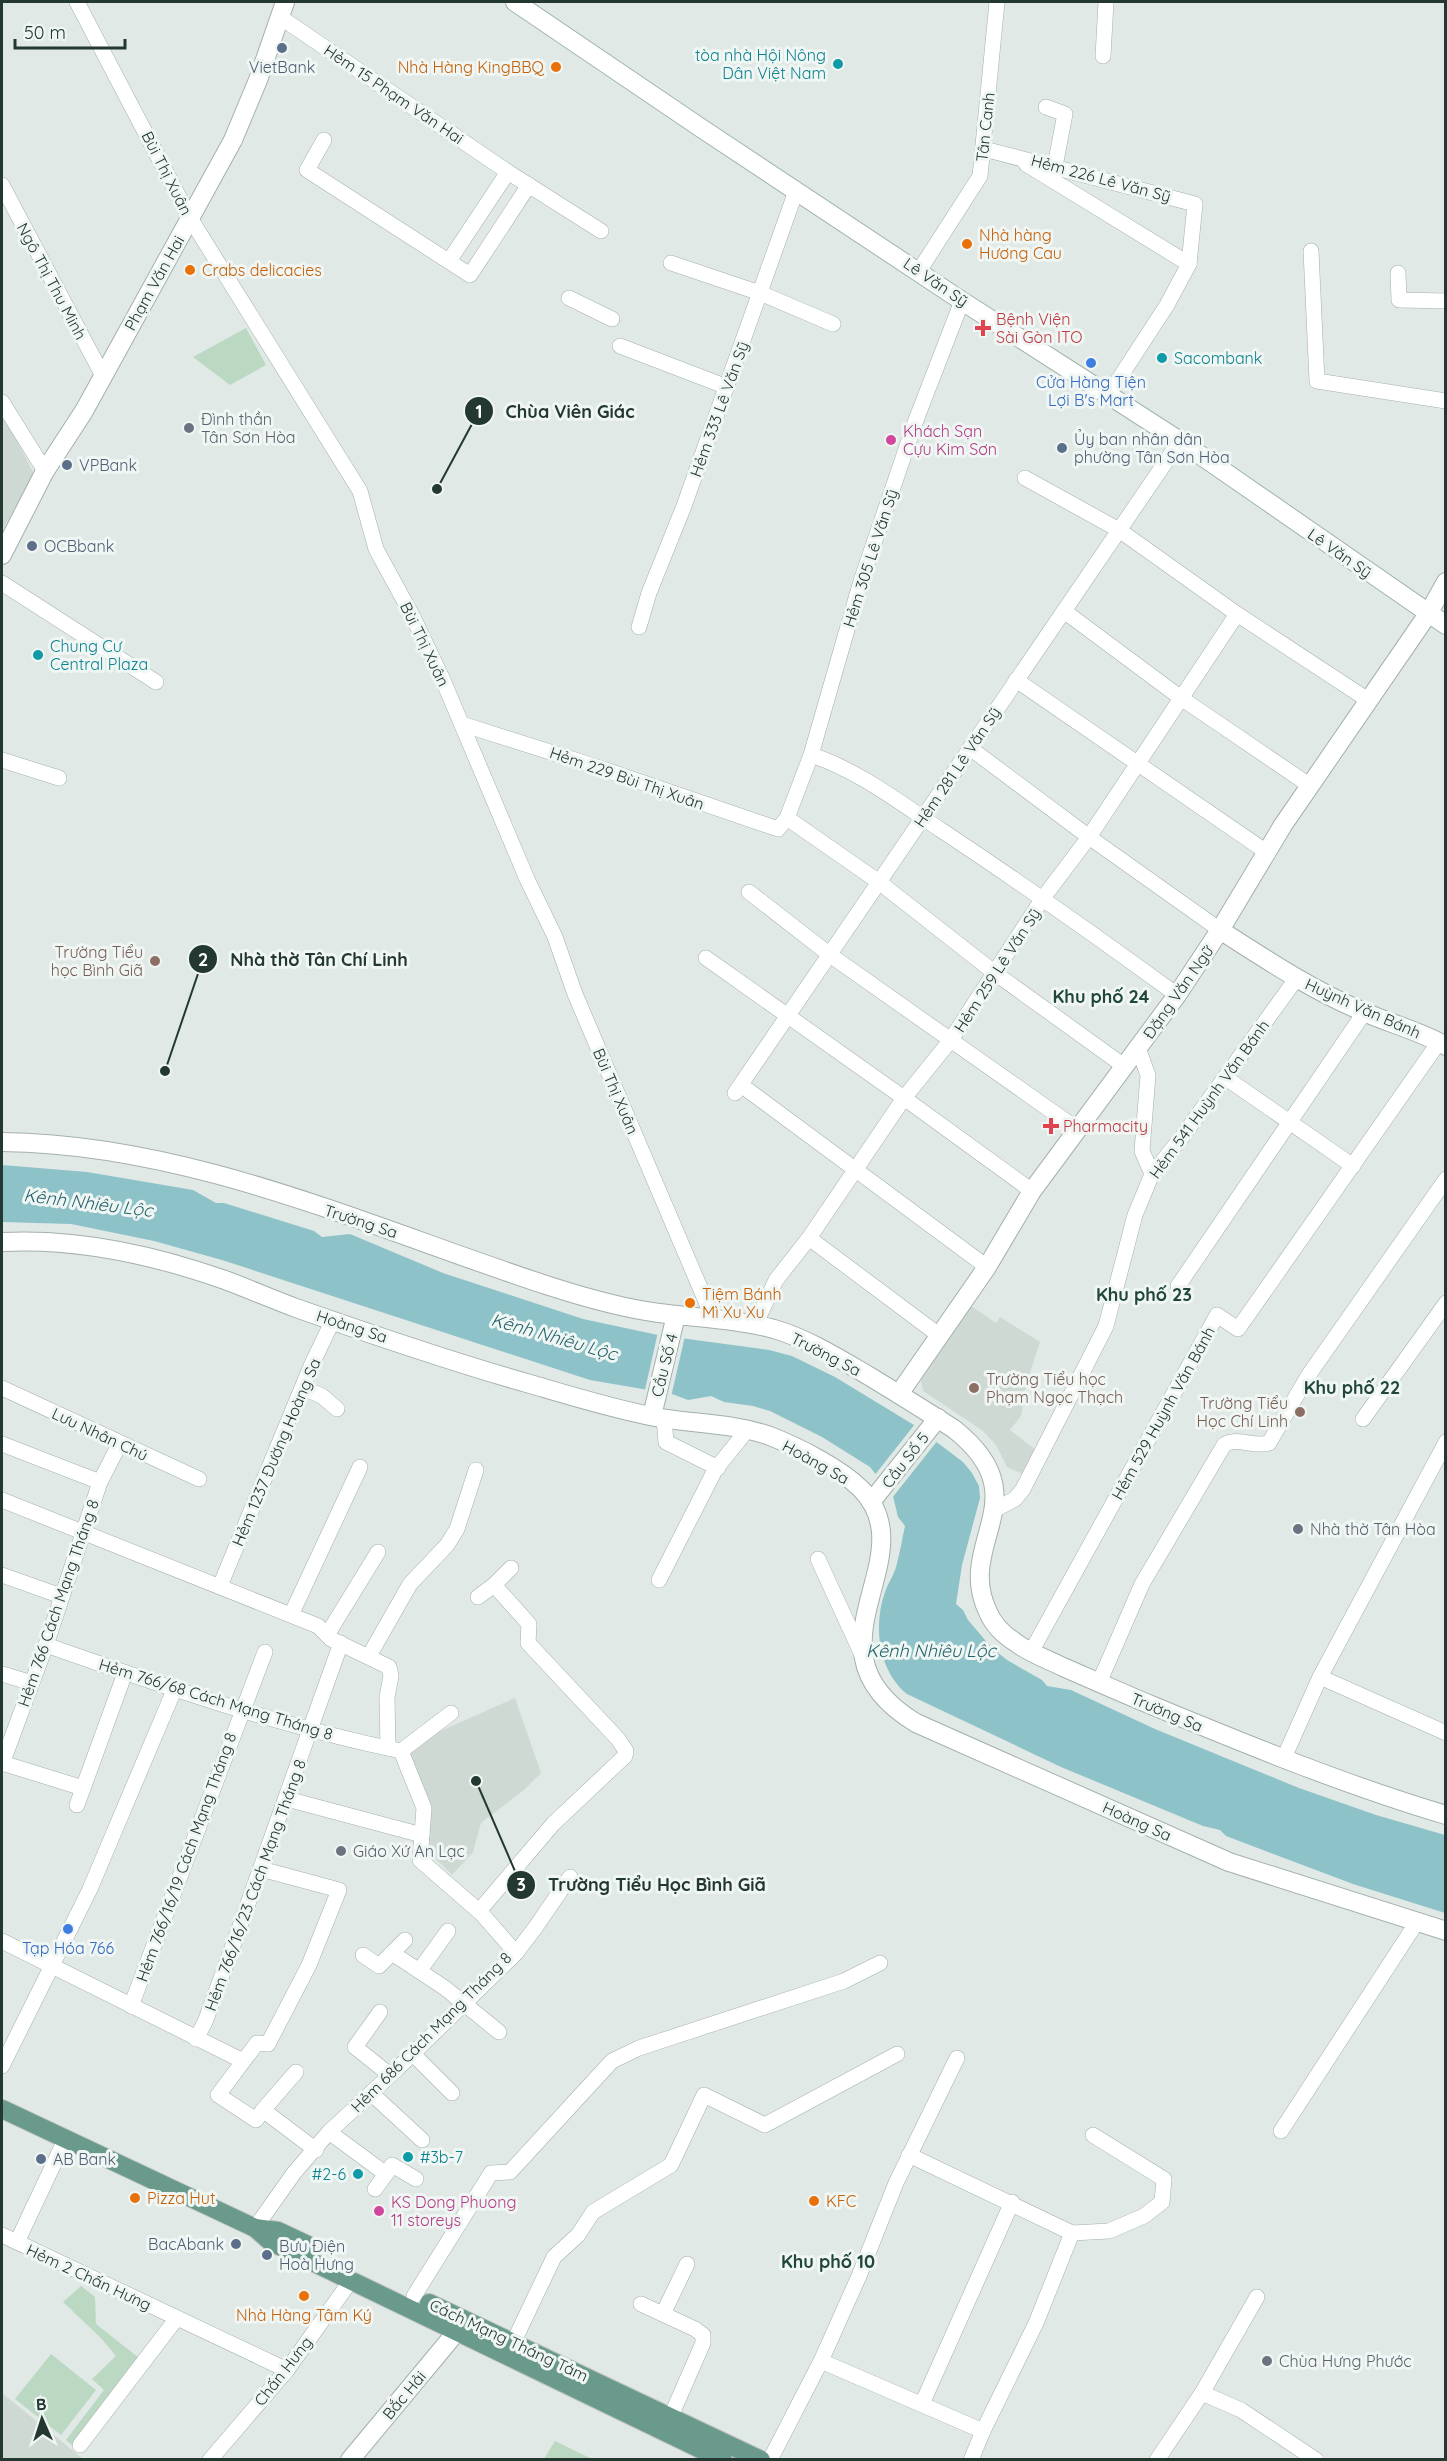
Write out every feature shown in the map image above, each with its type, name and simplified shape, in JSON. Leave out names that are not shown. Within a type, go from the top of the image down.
[{"type":"main road","name":"Cách Mạng Tháng Tám","points":[[2,2109],[255,2228],[271,2241],[723,2460]]},
{"type":"main road","name":"Cách Mạng Tháng Tám","points":[[255,2228],[278,2231],[761,2460]]},
{"type":"street","name":"Bùi Thị Xuân","points":[[77,2],[189,218],[360,491],[376,549],[413,617],[462,724],[527,879],[555,937],[587,1024],[713,1318]]},
{"type":"street","name":"Lê Văn Sỹ","points":[[515,2],[962,301],[1180,441],[1446,625]]},
{"type":"street","name":"Tân Canh","points":[[919,271],[980,176],[997,2]]},
{"type":"street","points":[[1103,56],[1106,2]]},
{"type":"street","name":"Phạm Văn Hai","points":[[2,555],[45,471],[84,411],[239,128],[283,9]]},
{"type":"street","name":"Hẻm 15 Phạm Văn Hai","points":[[283,9],[508,172],[601,231]]},
{"type":"street","points":[[1046,107],[1065,114],[1055,166]]},
{"type":"street","points":[[324,140],[307,170],[470,275],[528,185]]},
{"type":"street","points":[[984,149],[1010,154]]},
{"type":"street","name":"Hẻm 226 Lê Văn Sỹ","points":[[1010,154],[1195,204],[1189,264],[1167,305],[1109,394]]},
{"type":"street","name":"Hẻm 226 Lê Văn Sỹ","points":[[1010,154],[1189,264]]},
{"type":"street","points":[[449,261],[508,172]]},
{"type":"street","name":"Ngô Thị Thu Minh","points":[[2,185],[103,376]]},
{"type":"street","name":"Hẻm 333 Lê Văn Sỹ","points":[[639,627],[649,592],[684,506],[796,191]]},
{"type":"street","points":[[1311,251],[1317,381],[1446,401]]},
{"type":"street","points":[[671,263],[760,293],[833,324]]},
{"type":"street","points":[[1398,273],[1400,300],[1446,301]]},
{"type":"street","points":[[569,298],[612,319]]},
{"type":"street","name":"Hẻm 305 Lê Văn Sỹ","points":[[787,818],[811,755],[861,581],[916,420],[962,301]]},
{"type":"street","points":[[620,346],[727,387]]},
{"type":"street","points":[[2,402],[45,471]]},
{"type":"street","name":"Hẻm 281 Lê Văn Sỹ","points":[[855,1170],[738,1089],[1180,441]]},
{"type":"street","points":[[1025,478],[1119,530],[1237,614],[1368,700]]},
{"type":"street","name":"Đặng Văn Ngữ","points":[[899,1394],[987,1267],[1032,1191],[1177,994],[1220,930],[1309,785],[1428,614],[1446,582]]},
{"type":"street","points":[[2,583],[156,682]]},
{"type":"street","points":[[1064,611],[1181,698],[1309,785]]},
{"type":"street","name":"Hẻm 259 Lê Văn Sỹ","points":[[755,1325],[776,1280],[809,1238],[904,1098],[951,1041],[1043,898],[1089,837],[1237,614]]},
{"type":"street","points":[[1017,680],[1268,853]]},
{"type":"street","name":"Hẻm 229 Bùi Thị Xuân","points":[[462,724],[778,829],[787,818]]},
{"type":"street","points":[[970,748],[1089,837],[1220,930]]},
{"type":"street","points":[[811,755],[833,762],[922,818],[1043,898],[1177,994]]},
{"type":"street","points":[[2,760],[58,778]]},
{"type":"street","points":[[787,818],[879,882],[995,973],[1124,1066]]},
{"type":"street","points":[[749,892],[830,956],[1077,1129]]},
{"type":"street","name":"Huỳnh Văn Bánh","points":[[1220,930],[1296,979],[1365,1012],[1418,1032],[1442,1044]]},
{"type":"street","points":[[706,958],[1032,1191]]},
{"type":"street","name":"Hẻm 541 Huỳnh Văn Bánh","points":[[994,1510],[1015,1499],[1023,1489],[1106,1326],[1135,1215],[1152,1174],[1226,1078],[1296,979]]},
{"type":"street","points":[[1178,1286],[1365,1012]]},
{"type":"street","name":"Hẻm 529 Huỳnh Văn Bánh","points":[[1032,1652],[1217,1315],[1238,1329],[1442,1044]]},
{"type":"street","points":[[1138,1048],[1148,1075],[1142,1152],[1152,1174]]},
{"type":"street","points":[[1226,1078],[1353,1166]]},
{"type":"street","name":"Trường Sa","points":[[2,1142],[83,1148],[203,1172],[373,1224],[583,1297],[635,1309],[755,1325],[798,1338],[823,1349],[899,1394],[932,1425],[974,1445],[988,1465],[994,1486],[994,1510],[981,1569],[982,1598],[988,1614],[999,1629],[1014,1642],[1099,1683],[1283,1760],[1348,1784],[1446,1815]]},
{"type":"street","points":[[855,1170],[987,1267]]},
{"type":"street","points":[[1099,1683],[1142,1584],[1224,1445],[1233,1441],[1252,1444],[1269,1443],[1308,1376],[1446,1179]]},
{"type":"street","points":[[809,1238],[940,1335]]},
{"type":"street","name":"Hoàng Sa","points":[[2,1242],[73,1244],[131,1254],[214,1277],[333,1320],[516,1380],[658,1417],[748,1430],[772,1437],[836,1470],[877,1495],[882,1551],[865,1615],[862,1642],[868,1672],[885,1699],[899,1712],[916,1723],[1229,1862],[1446,1931]]},
{"type":"street","points":[[1363,1419],[1446,1303]]},
{"type":"street","name":"Cầu Số 4","points":[[658,1417],[657,1398],[676,1315]]},
{"type":"street","name":"Hẻm 1237 Đường Hoàng Sa","points":[[220,1586],[333,1320]]},
{"type":"street","name":"Lưu Nhân Chú","points":[[2,1388],[199,1479]]},
{"type":"street","points":[[303,1388],[322,1396],[337,1409]]},
{"type":"street","points":[[658,1417],[666,1442],[718,1468]]},
{"type":"street","name":"Cầu Số 5","points":[[877,1495],[932,1425]]},
{"type":"street","points":[[659,1580],[718,1468],[748,1430]]},
{"type":"street","points":[[1283,1760],[1320,1677],[1446,1442]]},
{"type":"street","name":"Hẻm 766 Cách Mạng Tháng 8","points":[[2,1764],[46,1645],[99,1482],[120,1443]]},
{"type":"street","points":[[2,1444],[99,1482]]},
{"type":"street","points":[[291,1615],[360,1467]]},
{"type":"street","points":[[2,1500],[318,1626],[327,1635],[369,1656],[410,1584],[447,1545],[457,1529],[476,1470]]},
{"type":"street","points":[[327,1635],[378,1551]]},
{"type":"street","points":[[818,1559],[864,1659]]},
{"type":"street","points":[[478,1597],[511,1568]]},
{"type":"street","points":[[2,1575],[61,1596]]},
{"type":"street","points":[[479,1911],[553,1824],[625,1756],[626,1751],[618,1739],[528,1643],[529,1624],[494,1585]]},
{"type":"street","name":"Hẻm 766/16/23 Cách Mạng Tháng 8","points":[[196,2039],[205,2022],[287,1799],[341,1643]]},
{"type":"street","name":"Hẻm 766/68 Cách Mạng Tháng 8","points":[[46,1645],[125,1673],[311,1730],[394,1749]]},
{"type":"street","name":"Hẻm 766/16/19 Cách Mạng Tháng 8","points":[[131,2006],[241,1709],[265,1652]]},
{"type":"street","name":"Hẻm 686 Cách Mạng Tháng 8","points":[[255,2228],[294,2173],[329,2132],[516,1953],[479,1911],[420,1860],[424,1808],[394,1749],[387,1697],[391,1677],[389,1667],[369,1656]]},
{"type":"street","points":[[77,1805],[125,1673]]},
{"type":"street","points":[[2,1674],[32,1683]]},
{"type":"street","points":[[1320,1677],[1446,1733]]},
{"type":"street","points":[[2,2066],[90,1889],[176,1689]]},
{"type":"street","points":[[394,1749],[451,1713]]},
{"type":"street","points":[[2,1764],[82,1788]]},
{"type":"street","points":[[287,1799],[422,1835]]},
{"type":"street","points":[[261,1869],[339,1890],[309,1965],[268,2044],[257,2043],[218,2095],[256,2120],[296,2072]]},
{"type":"street","points":[[516,1953],[536,1928],[570,1877]]},
{"type":"street","points":[[1281,2131],[1417,1922]]},
{"type":"street","points":[[419,1971],[448,1930]]},
{"type":"street","points":[[363,1955],[379,1966],[405,1940]]},
{"type":"street","points":[[2,1941],[243,2061]]},
{"type":"street","points":[[392,1953],[499,2032]]},
{"type":"street","points":[[414,2296],[491,2173],[510,2172],[612,2061],[639,2048],[844,1982],[880,1963]]},
{"type":"street","points":[[380,2012],[355,2047],[390,2075]]},
{"type":"street","points":[[413,2054],[452,2093]]},
{"type":"street","points":[[514,2341],[554,2257],[578,2235],[593,2212],[671,2165],[704,2095],[765,2125],[897,2054]]},
{"type":"street","points":[[770,2460],[821,2361],[909,2155],[957,2058]]},
{"type":"street","points":[[371,2093],[422,2140]]},
{"type":"street","points":[[263,2110],[316,2150]]},
{"type":"street","points":[[329,2132],[386,2174]]},
{"type":"street","points":[[909,2155],[1012,2202],[1072,2233],[1109,2232],[1144,2216],[1162,2202],[1164,2179],[1093,2135]]},
{"type":"street","points":[[17,2242],[64,2140]]},
{"type":"street","points":[[375,2189],[392,2165],[416,2179]]},
{"type":"street","points":[[922,2404],[1012,2202]]},
{"type":"street","points":[[970,2460],[1036,2323],[1072,2233]]},
{"type":"street","name":"Hẻm 2 Chấn Hưng","points":[[2,2235],[287,2370]]},
{"type":"street","points":[[663,2314],[687,2264]]},
{"type":"street","name":"Chấn Hưng","points":[[210,2460],[287,2370],[352,2279]]},
{"type":"street","points":[[1157,2460],[1202,2393],[1257,2297]]},
{"type":"street","points":[[641,2304],[703,2335],[703,2343],[671,2416]]},
{"type":"street","points":[[80,2445],[177,2318]]},
{"type":"street","name":"Bắc Hải","points":[[350,2460],[458,2330]]},
{"type":"street","points":[[821,2361],[983,2431]]},
{"type":"street","points":[[1202,2393],[1241,2410],[1316,2460]]},
{"type":"shaded area","points":[[2,411],[34,474],[2,531]]},
{"type":"shaded area","name":"Trường Tiểu học Phạm Ngọc Thạch","points":[[970,1305],[996,1323],[1000,1317],[1040,1342],[1026,1385],[1021,1416],[1010,1430],[1036,1450],[1025,1475],[1007,1467],[996,1445],[983,1431],[923,1391],[920,1377]]},
{"type":"shaded area","points":[[515,1698],[541,1773],[524,1790],[481,1823],[473,1852],[452,1875],[431,1854],[428,1833],[404,1747]]},
{"type":"shaded area","points":[[2,2393],[83,2459],[2,2459]]},
{"type":"green space","points":[[246,328],[266,365],[230,385],[193,357]]},
{"type":"green space","points":[[81,2286],[95,2297],[96,2324],[139,2358],[72,2445],[66,2440],[104,2390],[92,2379],[116,2356],[100,2337],[63,2302]]},
{"type":"green space","points":[[51,2354],[96,2390],[61,2435],[15,2399]]},
{"type":"green space","points":[[555,2441],[592,2459],[544,2459]]},
{"type":"water","name":"Kênh Nhiêu Lộc","points":[[2,1165],[87,1172],[193,1190],[216,1203],[224,1203],[314,1231],[322,1237],[350,1234],[443,1273],[583,1319],[658,1335],[769,1350],[792,1356],[835,1377],[914,1425],[963,1462],[972,1473],[979,1486],[980,1498],[962,1565],[956,1604],[991,1647],[1007,1660],[1042,1680],[1047,1686],[1071,1690],[1155,1729],[1299,1788],[1376,1815],[1445,1835],[1445,1913],[1353,1884],[1226,1836],[1220,1830],[1203,1826],[1061,1767],[907,1694],[897,1684],[884,1660],[879,1633],[881,1605],[896,1567],[905,1526],[898,1517],[893,1496],[870,1467],[822,1437],[770,1411],[753,1406],[724,1402],[711,1396],[688,1400],[672,1394],[590,1380],[222,1260],[154,1241],[71,1224],[2,1222]]},
{"type":"pier","points":[[658,1332],[685,1336],[671,1397],[644,1394]]},
{"type":"pier","points":[[915,1424],[938,1440],[892,1498],[874,1476]]},
{"type":"place","name":"VietBank","points":[[282,48]]},
{"type":"place","name":"tòa nhà Hội Nông Dân Việt Nam","points":[[838,64]]},
{"type":"place","name":"Nhà Hàng KingBBQ","points":[[556,67]]},
{"type":"place","name":"Nhà hàng Hương Cau","points":[[967,244]]},
{"type":"place","name":"Crabs delicacies","points":[[190,270]]},
{"type":"place","name":"Bệnh Viện Sài Gòn ITO","points":[[983,328]]},
{"type":"place","name":"Sacombank","points":[[1162,358]]},
{"type":"place","name":"Cửa Hàng Tiện Lợi B's Mart","points":[[1091,363]]},
{"type":"place","name":"Đình thần Tân Sơn Hòa","points":[[189,428]]},
{"type":"place","name":"Khách Sạn Cựu Kim Sơn","points":[[891,440]]},
{"type":"place","name":"Ủy ban nhân dân phường Tân Sơn Hòa","points":[[1062,448]]},
{"type":"place","name":"VPBank","points":[[67,465]]},
{"type":"place","name":"Chùa Viên Giác","points":[[437,489]]},
{"type":"place","name":"OCBbank","points":[[32,546]]},
{"type":"place","name":"Chung Cư Central Plaza","points":[[38,655]]},
{"type":"place","name":"Trường Tiểu học Bình Giã","points":[[155,961]]},
{"type":"place","name":"Nhà thờ Tân Chí Linh","points":[[165,1071]]},
{"type":"place","name":"Pharmacity","points":[[1051,1126]]},
{"type":"place","name":"Tiệm Bánh Mì Xu Xu","points":[[690,1303]]},
{"type":"place","name":"Trường Tiểu học Phạm Ngọc Thạch","points":[[974,1388]]},
{"type":"place","name":"Trường Tiểu Học Chí Linh","points":[[1300,1412]]},
{"type":"place","name":"Nhà thờ Tân Hòa","points":[[1298,1529]]},
{"type":"place","name":"Trường Tiểu Học Bình Giã","points":[[476,1781]]},
{"type":"place","name":"Giáo Xứ An Lạc","points":[[341,1851]]},
{"type":"place","name":"Tạp Hóa 766","points":[[68,1929]]},
{"type":"place","name":"#3b-7","points":[[408,2157]]},
{"type":"place","name":"AB Bank","points":[[41,2159]]},
{"type":"place","name":"#2-6","points":[[358,2174]]},
{"type":"place","name":"Pizza Hut","points":[[135,2198]]},
{"type":"place","name":"KFC","points":[[814,2201]]},
{"type":"place","name":"KS Dong Phuong 11 storeys","points":[[379,2211]]},
{"type":"place","name":"BacAbank","points":[[236,2244]]},
{"type":"place","name":"Bưu Điện Hoà Hưng","points":[[267,2255]]},
{"type":"place","name":"Nhà Hàng Tâm Ký","points":[[304,2296]]},
{"type":"place","name":"Chùa Hưng Phước","points":[[1267,2361]]},
{"type":"district","name":"Khu phố 24","points":[[1101,997]]},
{"type":"district","name":"Khu phố 23","points":[[1144,1295]]},
{"type":"district","name":"Khu phố 22","points":[[1352,1388]]},
{"type":"district","name":"Khu phố 10","points":[[828,2262]]}]
